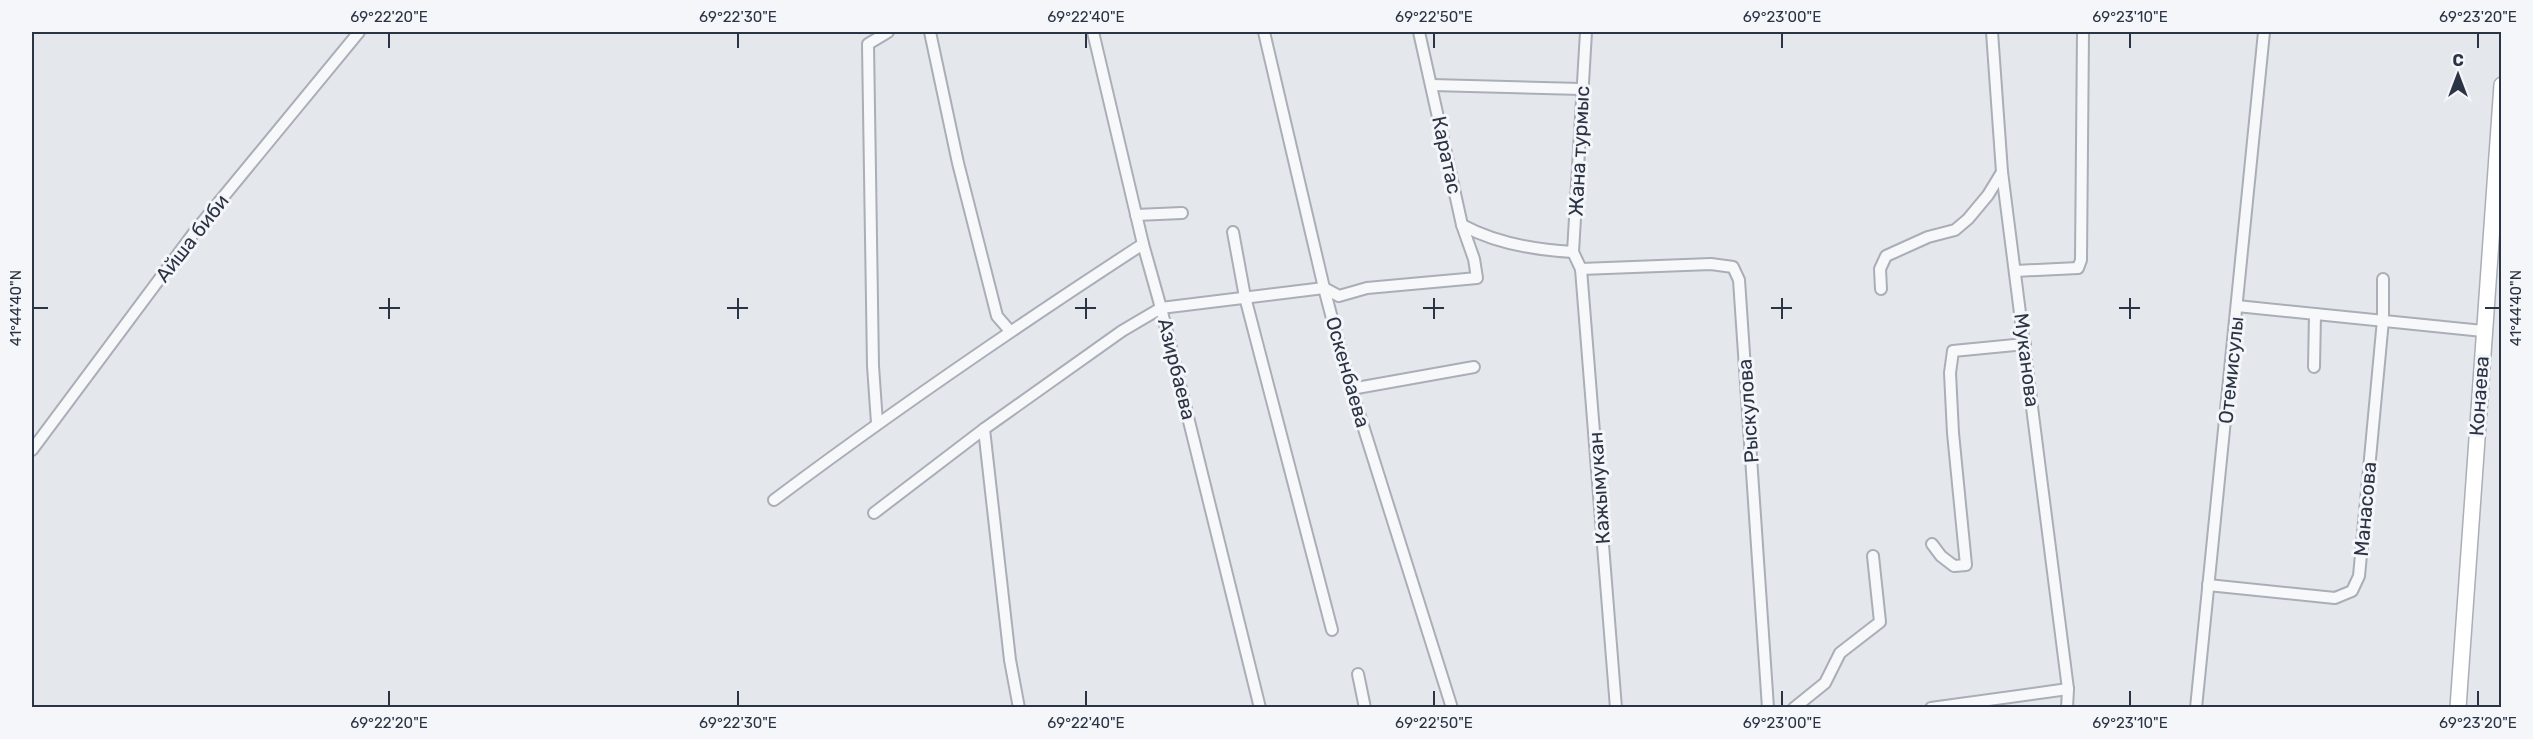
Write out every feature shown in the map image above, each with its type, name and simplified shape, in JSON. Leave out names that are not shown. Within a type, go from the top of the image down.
[{"type":"main road","name":"Конаева","points":[[2458,708],[2502,86]]},
{"type":"street","name":"Айша биби","points":[[32,450],[196,230],[359,32]]},
{"type":"street","points":[[877,423],[873,366],[868,44],[888,32]]},
{"type":"street","points":[[930,32],[958,163],[997,316],[1010,331]]},
{"type":"street","name":"Азирбаева","points":[[1093,32],[1143,244],[1161,308],[1260,708]]},
{"type":"street","name":"Оскенбаева","points":[[1264,32],[1324,288],[1351,389],[1452,708]]},
{"type":"street","name":"Каратас","points":[[1324,288],[1339,296],[1367,288],[1477,278],[1474,260],[1462,225],[1419,32]]},
{"type":"street","name":"Жана турмыс","points":[[1581,269],[1573,252],[1586,32]]},
{"type":"street","name":"Муканова","points":[[1992,32],[2002,172],[2068,689],[2067,708]]},
{"type":"street","points":[[2015,271],[2078,268],[2081,260],[2083,32]]},
{"type":"street","name":"Отемисулы","points":[[2196,708],[2264,32]]},
{"type":"street","points":[[1432,85],[1581,89]]},
{"type":"street","points":[[1881,289],[1880,269],[1886,256],[1905,246],[1955,230],[1975,211],[2002,172]]},
{"type":"street","points":[[1136,215],[1182,213]]},
{"type":"street","points":[[1462,225],[1480,235],[1539,250],[1573,252]]},
{"type":"street","points":[[1233,232],[1245,297],[1332,630]]},
{"type":"street","points":[[774,500],[877,423],[1010,331],[1143,244]]},
{"type":"street","name":"Рыскулова","points":[[1581,269],[1711,264],[1733,267],[1739,280],[1768,708]]},
{"type":"street","name":"Кажымукан","points":[[1581,269],[1616,708]]},
{"type":"street","name":"Манасова","points":[[2208,585],[2335,598],[2352,591],[2359,576],[2383,320],[2384,279]]},
{"type":"street","points":[[874,513],[984,429],[1122,331],[1161,308],[1324,288]]},
{"type":"street","points":[[2237,306],[2483,331]]},
{"type":"street","points":[[2314,367],[2315,314]]},
{"type":"street","points":[[1932,544],[1941,556],[1954,566],[1966,565],[1953,433],[1950,373],[1953,351],[2025,344]]},
{"type":"street","points":[[1351,389],[1474,367]]},
{"type":"street","points":[[984,429],[1010,660],[1019,708]]},
{"type":"street","points":[[1794,708],[1825,683],[1840,653],[1880,622],[1873,556]]},
{"type":"street","points":[[1358,674],[1365,708]]},
{"type":"street","points":[[1931,708],[2068,689]]}]
